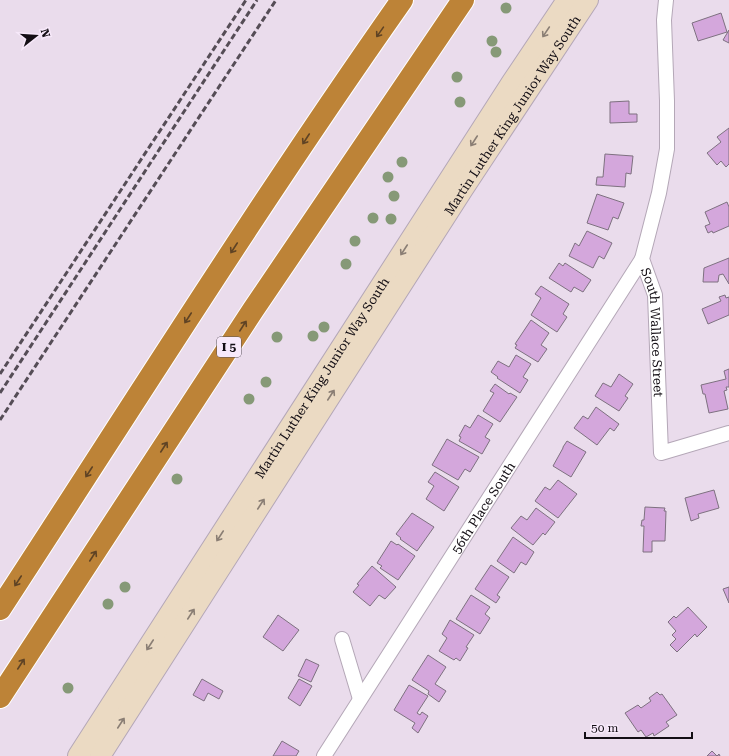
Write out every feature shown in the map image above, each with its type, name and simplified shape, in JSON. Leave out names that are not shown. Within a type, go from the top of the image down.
[{"type":"highway","points":[[0,609],[333,98],[402,0]]},
{"type":"highway","name":"I 5","points":[[0,697],[253,310],[462,0]]},
{"type":"main road","name":"Martin Luther King Junior Way South","points":[[78,756],[508,89],[567,0]]},
{"type":"main road","name":"Martin Luther King Junior Way South","points":[[100,756],[463,189],[588,0]]},
{"type":"street","name":"South Wallace Street","points":[[666,0],[664,20],[667,149],[659,193],[642,259],[655,295],[661,453],[729,433]]},
{"type":"street","name":"56th Place South","points":[[324,756],[642,259]]},
{"type":"street","points":[[342,640],[360,699]]},
{"type":"building","points":[[721,13],[727,32],[698,41],[692,23]]},
{"type":"building","points":[[729,30],[729,43],[723,40]]},
{"type":"building","points":[[629,101],[629,114],[637,114],[637,122],[610,123],[610,102]]},
{"type":"building","points":[[729,128],[729,164],[726,167],[721,161],[717,165],[707,153],[721,142],[717,137]]},
{"type":"building","points":[[605,154],[633,156],[631,174],[626,173],[625,187],[596,185],[597,177],[603,177]]},
{"type":"building","points":[[597,194],[624,203],[618,219],[613,217],[608,230],[587,223]]},
{"type":"building","points":[[727,202],[729,207],[729,226],[713,233],[712,231],[708,233],[705,226],[710,224],[705,212]]},
{"type":"building","points":[[587,231],[612,243],[604,259],[599,256],[593,268],[569,256],[575,243],[579,246]]},
{"type":"building","points":[[729,258],[729,284],[723,274],[719,275],[718,282],[703,282],[704,268]]},
{"type":"building","points":[[559,263],[563,266],[565,263],[591,280],[583,292],[574,287],[571,292],[549,278]]},
{"type":"building","points":[[541,286],[569,304],[563,314],[567,317],[557,332],[531,315],[541,298],[535,294]]},
{"type":"building","points":[[725,295],[726,298],[729,297],[729,315],[708,324],[702,309],[721,301],[719,297]]},
{"type":"building","points":[[531,320],[549,333],[541,345],[547,349],[538,362],[515,348],[517,345],[515,344]]},
{"type":"building","points":[[516,355],[531,364],[523,377],[528,380],[520,393],[497,378],[498,377],[491,372],[498,361],[509,367]]},
{"type":"building","points":[[729,369],[729,387],[726,387],[727,390],[724,391],[728,409],[709,413],[705,394],[703,394],[701,385],[726,379],[724,371]]},
{"type":"building","points":[[619,374],[633,384],[625,396],[628,398],[619,411],[595,396],[603,383],[611,387]]},
{"type":"building","points":[[495,384],[509,394],[510,393],[517,397],[500,422],[483,411],[494,393],[490,391]]},
{"type":"building","points":[[596,407],[619,424],[614,431],[610,428],[597,445],[574,428],[583,416],[588,419]]},
{"type":"building","points":[[478,415],[493,424],[485,437],[490,440],[482,454],[459,441],[461,437],[459,436],[465,425],[470,428]]},
{"type":"building","points":[[447,439],[479,457],[470,472],[465,469],[458,480],[432,465]]},
{"type":"building","points":[[567,441],[586,452],[571,477],[553,466]]},
{"type":"building","points":[[435,472],[459,487],[444,511],[426,499],[434,486],[428,482]]},
{"type":"building","points":[[558,480],[577,494],[558,518],[535,501],[545,487],[550,490]]},
{"type":"building","points":[[714,490],[719,508],[698,514],[699,518],[691,521],[685,498]]},
{"type":"building","points":[[645,507],[665,508],[664,511],[666,511],[665,541],[652,541],[652,552],[643,552],[644,526],[641,526],[642,520],[644,520]]},
{"type":"building","points":[[536,508],[555,522],[545,535],[543,533],[533,545],[511,528],[521,516],[527,520]]},
{"type":"building","points":[[412,513],[434,527],[417,551],[400,539],[401,538],[396,534]]},
{"type":"building","points":[[513,537],[534,552],[526,565],[521,562],[514,573],[497,561]]},
{"type":"building","points":[[391,541],[415,556],[398,580],[380,568],[382,566],[377,563]]},
{"type":"building","points":[[491,565],[509,577],[497,595],[500,597],[496,603],[475,589]]},
{"type":"building","points":[[372,566],[396,587],[385,599],[379,595],[370,606],[353,592],[359,585],[357,584]]},
{"type":"building","points":[[729,587],[729,603],[723,589]]},
{"type":"building","points":[[471,595],[490,607],[485,614],[490,618],[480,634],[456,619]]},
{"type":"building","points":[[688,607],[707,627],[697,637],[695,634],[677,652],[670,645],[676,639],[672,635],[676,631],[668,622],[674,616],[676,618]]},
{"type":"building","points":[[278,615],[299,630],[283,651],[263,637]]},
{"type":"building","points":[[450,620],[474,635],[466,647],[468,648],[460,661],[456,658],[454,660],[439,651],[447,638],[442,634]]},
{"type":"building","points":[[428,655],[446,667],[435,684],[446,691],[439,702],[428,694],[429,691],[412,680]]},
{"type":"building","points":[[306,659],[319,665],[311,682],[298,676]]},
{"type":"building","points":[[202,679],[223,691],[219,699],[208,693],[204,701],[193,695]]},
{"type":"building","points":[[299,679],[312,686],[300,706],[288,698]]},
{"type":"building","points":[[409,685],[428,696],[417,713],[420,715],[422,712],[428,716],[418,733],[412,728],[415,723],[394,710]]},
{"type":"building","points":[[657,692],[660,695],[662,694],[677,715],[666,722],[669,726],[654,736],[653,733],[646,737],[641,730],[638,732],[625,713],[638,705],[641,708],[651,701],[649,698]]},
{"type":"building","points":[[282,741],[299,751],[296,756],[273,756]]},
{"type":"building","points":[[712,751],[717,756],[707,756]]},
{"type":"railway","points":[[0,374],[246,0]]},
{"type":"railway","points":[[0,393],[257,0]]},
{"type":"railway","points":[[0,420],[276,0]]}]
